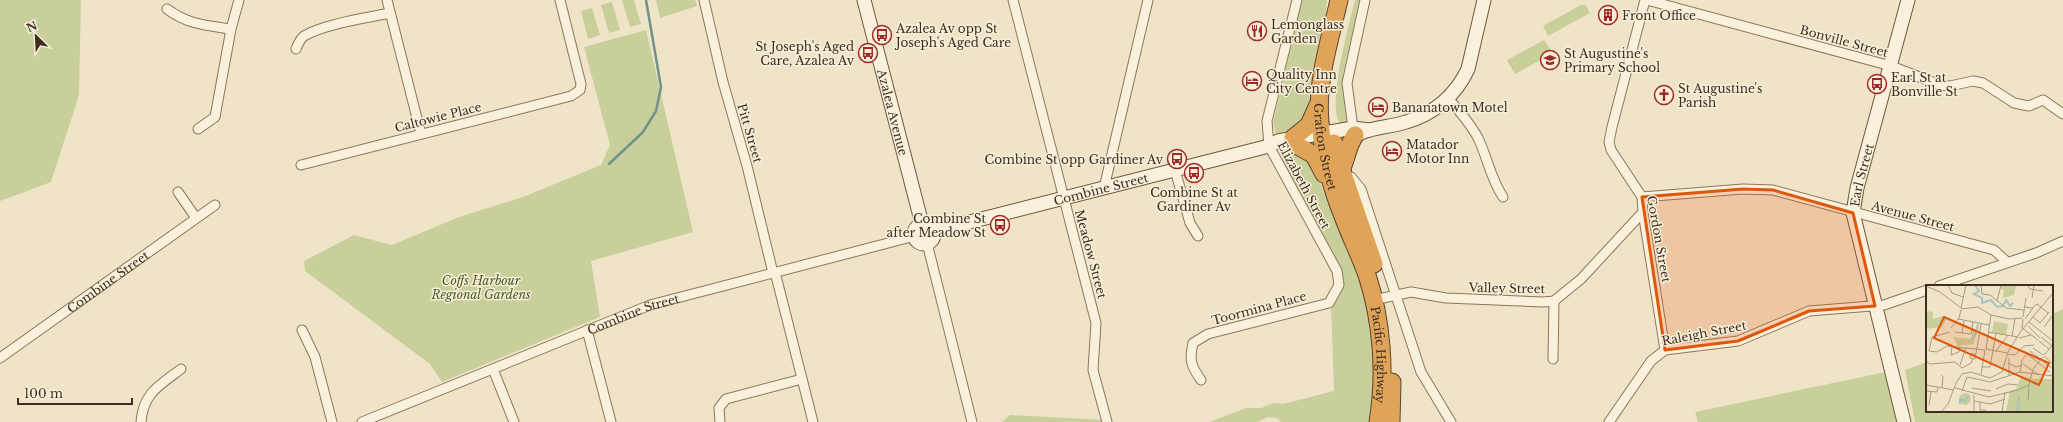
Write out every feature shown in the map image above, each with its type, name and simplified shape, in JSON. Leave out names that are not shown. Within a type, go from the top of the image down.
[{"type":"highway","name":"Grafton Street","points":[[1339,0],[1322,72],[1319,101],[1342,215],[1358,252],[1383,293]]},
{"type":"highway","name":"Grafton Street","points":[[1350,0],[1330,95],[1327,136],[1345,171],[1383,293]]},
{"type":"highway","points":[[1319,101],[1309,125],[1294,142],[1317,158],[1337,211],[1342,215]]},
{"type":"highway","points":[[1345,171],[1347,149],[1359,131]]},
{"type":"highway","name":"Pacific Highway","points":[[1378,422],[1382,387],[1380,346],[1383,293]]},
{"type":"highway","name":"Pacific Highway","points":[[1383,293],[1391,358],[1391,422]]},
{"type":"street","points":[[198,129],[215,117],[231,29],[239,0]]},
{"type":"street","points":[[387,0],[421,134]]},
{"type":"street","name":"Caltowie Place","points":[[301,165],[571,96],[580,90],[580,78],[560,0]]},
{"type":"street","name":"Pitt Street","points":[[704,0],[723,82],[747,166],[813,422]]},
{"type":"street","name":"Azalea Avenue","points":[[864,0],[922,224]]},
{"type":"street","name":"Meadow Street","points":[[1013,0],[1096,323],[1092,370],[1107,422]]},
{"type":"street","points":[[1104,188],[1148,0]]},
{"type":"street","name":"Elizabeth Street","points":[[1297,0],[1267,121],[1269,146],[1337,272],[1339,285]]},
{"type":"street","points":[[1359,131],[1347,83],[1352,51],[1365,0]]},
{"type":"street","name":"Combine Street","points":[[934,231],[1269,146],[1281,148],[1294,142],[1406,122],[1421,116],[1448,98],[1460,83],[1468,69],[1484,0]]},
{"type":"street","name":"Bonville Street","points":[[1646,0],[1891,66],[1940,85],[1950,86],[1974,81],[1983,83],[2006,100],[2031,111],[2043,100],[2063,114]]},
{"type":"street","name":"Gordon Street","points":[[1646,0],[1609,142],[1613,154],[1642,197],[1643,212],[1665,350]]},
{"type":"street","name":"Earl Street","points":[[1904,422],[1853,213],[1857,188],[1908,0]]},
{"type":"street","points":[[167,9],[181,19],[198,24],[231,29]]},
{"type":"street","points":[[296,49],[299,42],[304,37],[319,30],[390,13]]},
{"type":"street","points":[[1448,98],[1467,121],[1479,140],[1494,184],[1503,197]]},
{"type":"street","points":[[1175,170],[1190,223],[1198,236]]},
{"type":"street","name":"Avenue Street","points":[[1642,197],[1759,188],[1994,250],[2007,262]]},
{"type":"street","points":[[178,192],[196,218]]},
{"type":"street","name":"Combine Street","points":[[0,358],[215,205]]},
{"type":"street","name":"Valley Street","points":[[1383,293],[1411,292],[1446,298],[1543,302],[1554,300],[1581,279],[1643,212]]},
{"type":"street","points":[[922,224],[930,226],[934,231],[933,238],[927,243],[918,242],[915,236],[915,230],[922,224]]},
{"type":"street","name":"Combine Street","points":[[362,422],[587,330],[666,300],[915,236]]},
{"type":"street","points":[[1942,285],[2036,253],[2063,241]]},
{"type":"street","points":[[927,243],[972,422]]},
{"type":"street","name":"Toormina Place","points":[[1201,380],[1195,372],[1190,357],[1193,343],[1208,334],[1329,303],[1339,285]]},
{"type":"street","name":"Raleigh Street","points":[[1609,422],[1651,361],[1665,350],[1738,341],[1809,311],[1884,305],[1926,290]]},
{"type":"street","points":[[1383,293],[1421,372],[1451,422]]},
{"type":"street","points":[[1553,359],[1554,300]]},
{"type":"street","points":[[302,330],[315,357],[332,422]]},
{"type":"street","points":[[587,330],[611,422]]},
{"type":"street","points":[[493,368],[514,422]]},
{"type":"street","points":[[141,422],[142,411],[146,399],[155,389],[180,369]]},
{"type":"street","points":[[720,422],[719,408],[726,399],[802,379]]},
{"type":"highlighted area","points":[[1743,189],[1773,190],[1853,213],[1875,306],[1809,311],[1738,341],[1665,350],[1642,197]]},
{"type":"green space","points":[[0,0],[81,0],[79,95],[51,182],[0,201]]},
{"type":"green space","points":[[622,0],[634,0],[641,24],[630,27]]},
{"type":"green space","points":[[656,0],[695,0],[697,6],[660,18]]},
{"type":"green space","points":[[1302,0],[1327,0],[1324,29],[1308,121],[1282,137],[1276,134],[1273,123]]},
{"type":"green space","points":[[1355,0],[1360,0],[1343,73],[1343,90],[1347,125],[1342,125],[1337,117],[1337,86],[1344,45]]},
{"type":"green space","points":[[612,2],[620,30],[609,33],[601,5]]},
{"type":"green space","points":[[1581,5],[1586,5],[1590,13],[1548,36],[1543,26]]},
{"type":"green space","points":[[592,8],[600,35],[588,39],[581,11]]},
{"type":"green space","name":"Coffs Harbour Regional Gardens","points":[[646,30],[693,232],[591,261],[600,317],[442,382],[430,364],[305,271],[304,261],[354,235],[392,245],[459,217],[523,197],[601,165],[610,145],[584,47]]},
{"type":"green space","points":[[1544,40],[1553,53],[1515,74],[1507,60]]},
{"type":"green space","points":[[1289,155],[1299,155],[1311,160],[1332,212],[1361,272],[1373,351],[1376,400],[1371,422],[1281,422],[1277,418],[1268,417],[1257,422],[1209,422],[1246,408],[1261,408],[1274,403],[1283,404],[1334,391],[1331,305],[1340,295],[1343,284],[1341,271],[1329,245],[1303,205],[1280,159]]},
{"type":"green space","points":[[2063,309],[2063,422],[1915,422],[1905,370],[1926,362],[1926,412],[2053,412],[2053,314]]},
{"type":"green space","points":[[1886,372],[1898,422],[1698,422],[1695,412]]},
{"type":"green space","points":[[1010,415],[1106,420],[1107,422],[1002,422]]},
{"type":"waterway","points":[[609,164],[643,132],[656,111],[661,87],[646,0]]},
{"type":"place","name":"Front Office","points":[[1608,15]]},
{"type":"place","name":"Lemonglass Garden","points":[[1257,31]]},
{"type":"place","name":"Azalea Av opp St Joseph's Aged Care","points":[[882,35]]},
{"type":"place","name":"St Joseph's Aged Care, Azalea Av","points":[[868,53]]},
{"type":"place","name":"St Augustine's Primary School","points":[[1550,60]]},
{"type":"place","name":"Quality Inn City Centre","points":[[1252,81]]},
{"type":"place","name":"Earl St at Bonville St","points":[[1877,84]]},
{"type":"place","name":"St Augustine's Parish","points":[[1664,95]]},
{"type":"place","name":"Bananatown Motel","points":[[1378,107]]},
{"type":"place","name":"Matador Motor Inn","points":[[1392,151]]},
{"type":"place","name":"Combine St opp Gardiner Av","points":[[1177,159]]},
{"type":"place","name":"Combine St at Gardiner Av","points":[[1194,173]]},
{"type":"place","name":"Combine St after Meadow St","points":[[1000,225]]}]
